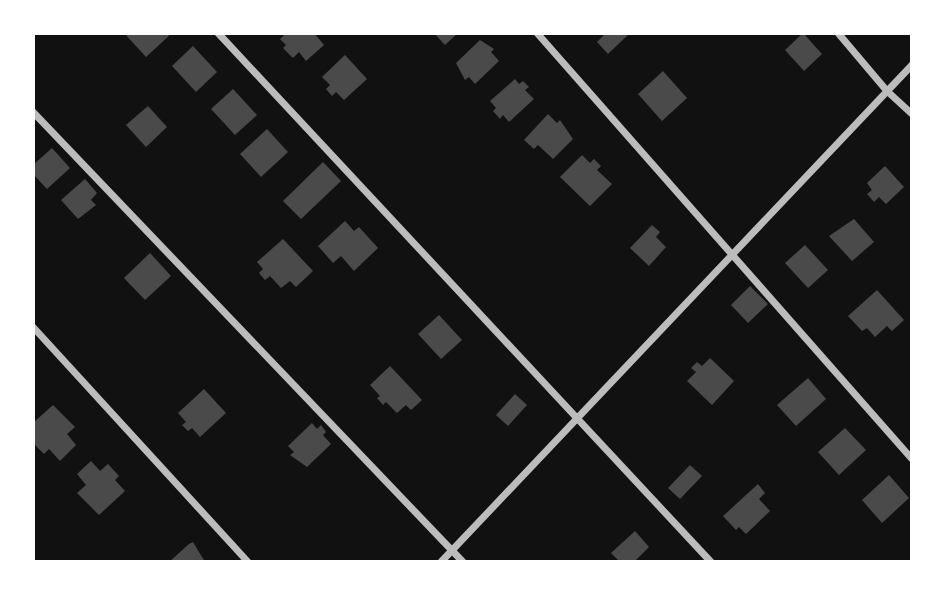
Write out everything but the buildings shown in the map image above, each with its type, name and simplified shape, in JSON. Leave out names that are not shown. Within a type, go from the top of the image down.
[{"type":"street","points":[[218,33],[710,562]]},
{"type":"street","points":[[537,33],[912,459]]},
{"type":"street","points":[[838,33],[887,91],[912,114]]},
{"type":"street","points":[[441,562],[912,65]]},
{"type":"street","points":[[33,113],[463,562]]},
{"type":"street","points":[[33,327],[248,562]]}]
